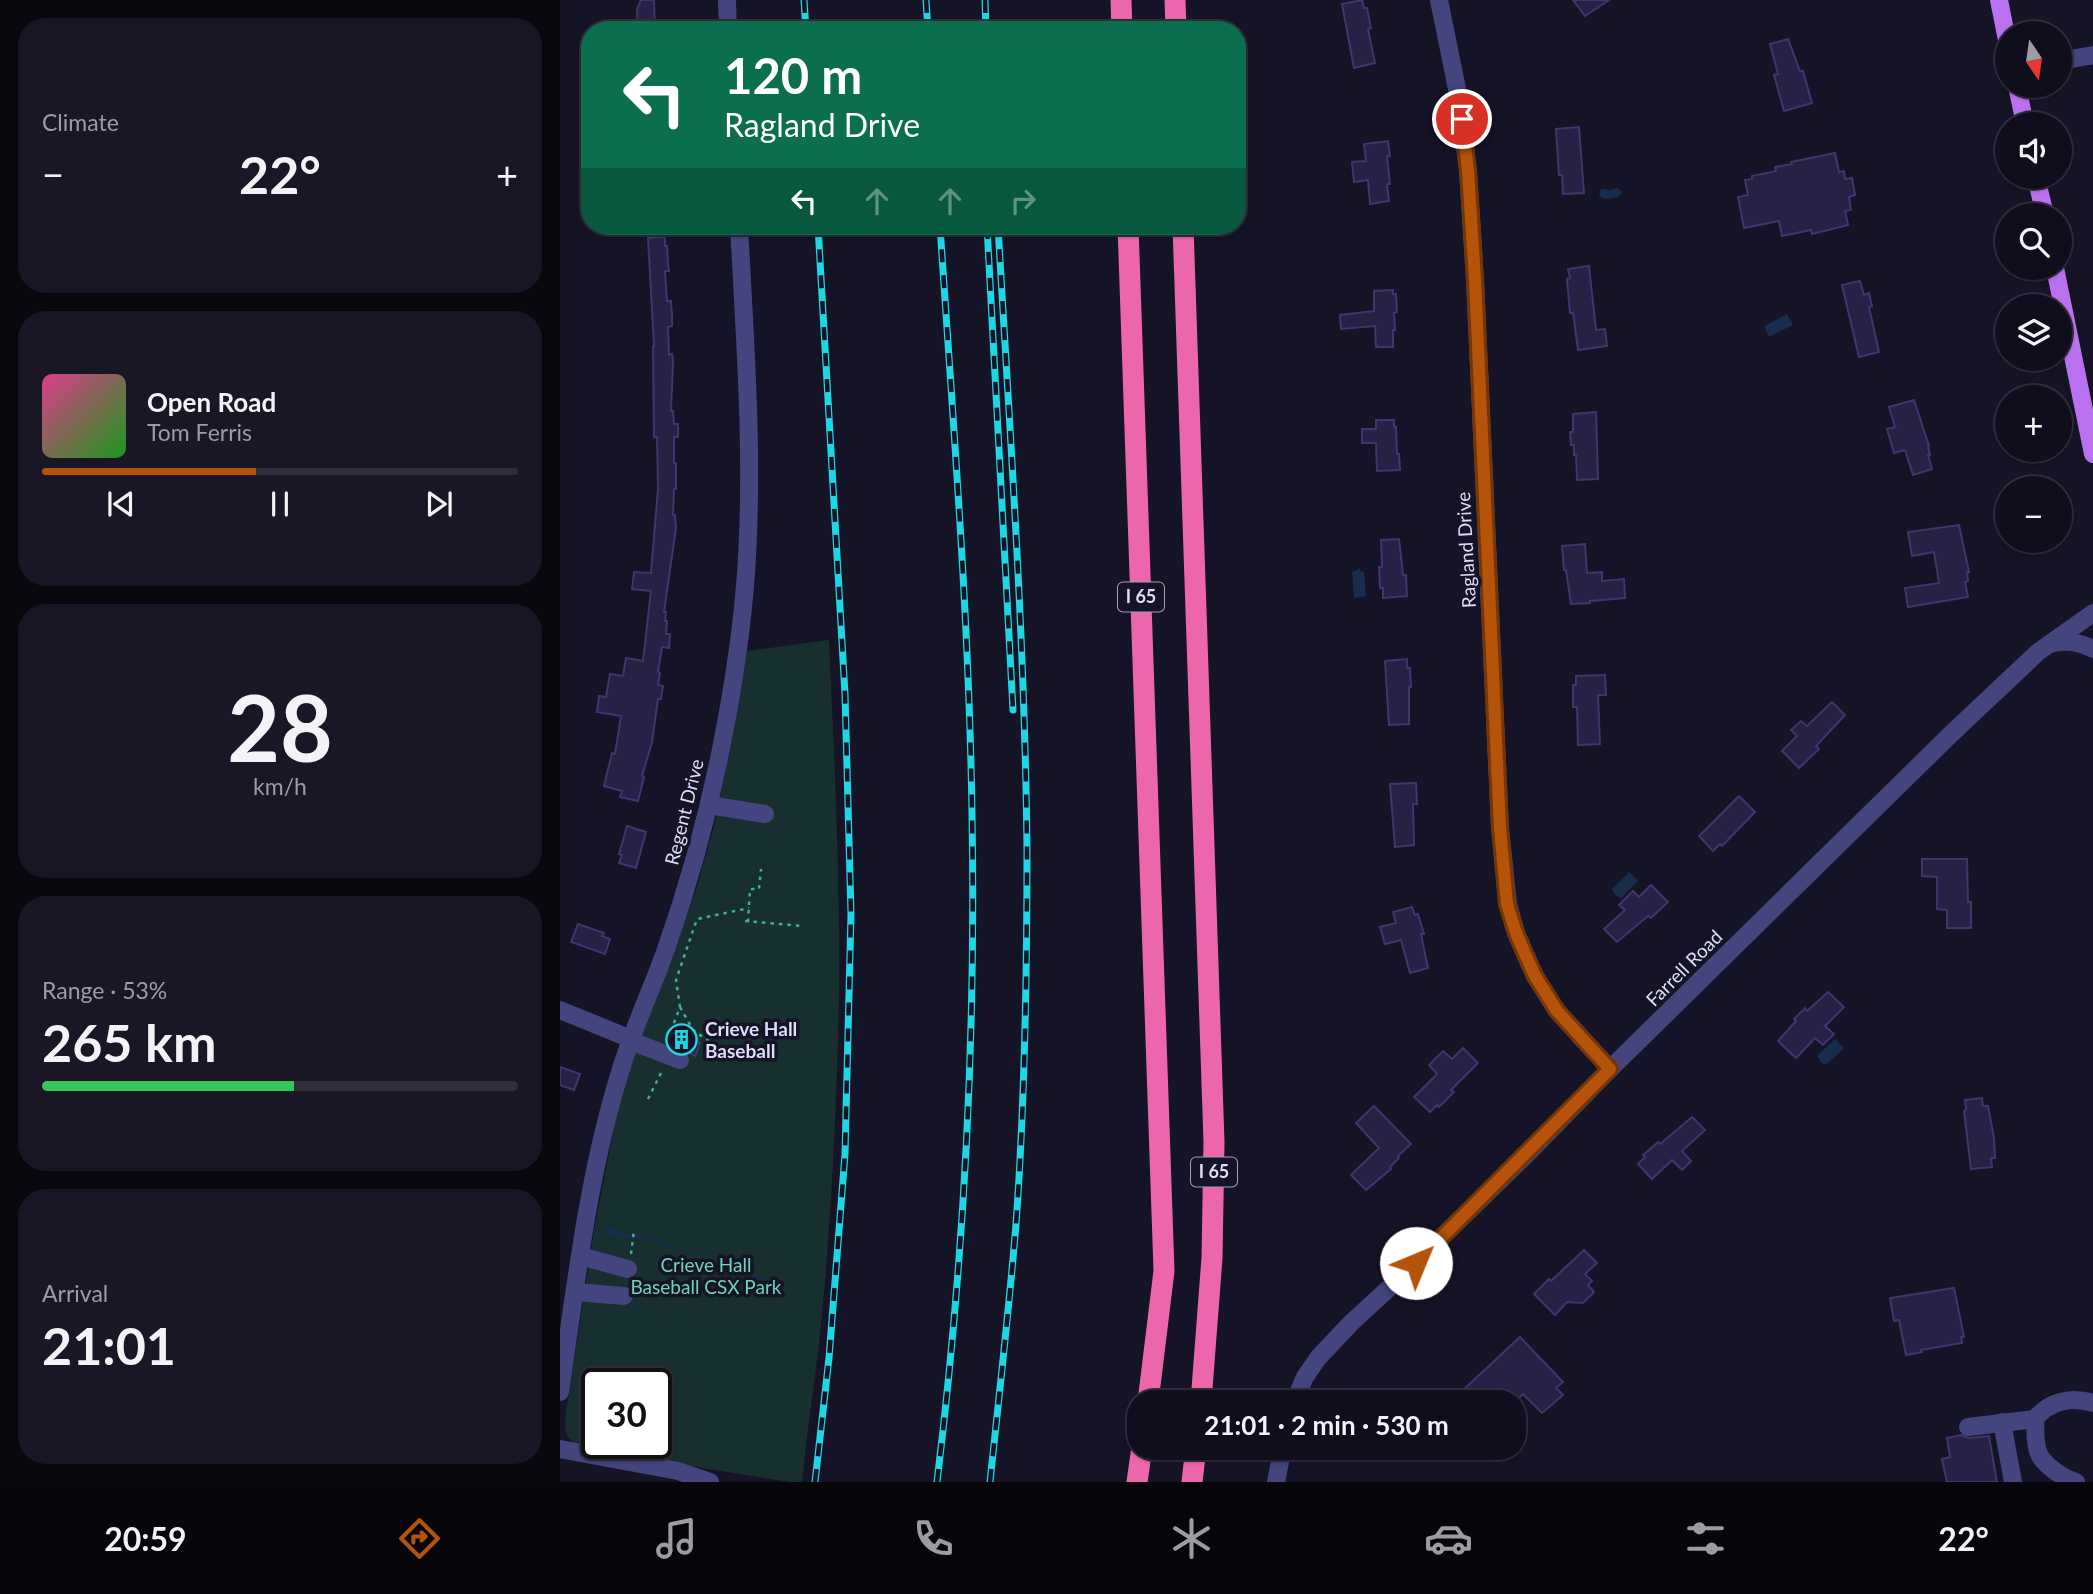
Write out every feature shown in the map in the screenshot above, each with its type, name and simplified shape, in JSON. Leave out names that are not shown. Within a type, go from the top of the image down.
[{"type":"highway","points":[[1121,0],[1122,21]]},
{"type":"highway","points":[[1175,0],[1176,21]]},
{"type":"highway","name":"I 65","points":[[1128,235],[1164,1270],[1149,1390]]},
{"type":"highway","name":"I 65","points":[[1183,235],[1213,1085],[1212,1258],[1202,1390]]},
{"type":"highway","points":[[1138,1479],[1140,1460]]},
{"type":"highway","points":[[1192,1482],[1195,1460]]},
{"type":"main road","points":[[1999,0],[2003,21]]},
{"type":"main road","points":[[2057,280],[2093,454]]},
{"type":"street","points":[[727,0],[728,21]]},
{"type":"street","name":"Ragland Drive","points":[[1439,0],[1459,99],[1468,171],[1505,888],[1516,933],[1535,976],[1567,1024],[1610,1069]]},
{"type":"street","points":[[2072,59],[2093,55]]},
{"type":"street","name":"Regent Drive","points":[[560,1392],[580,1256],[605,1128],[631,1040],[674,925],[709,805],[736,667],[748,541],[748,437],[739,235]]},
{"type":"street","name":"Farrell Road","points":[[1299,1390],[1318,1358],[1351,1323],[1453,1226],[1950,735],[2038,652],[2093,613]]},
{"type":"street","points":[[2049,644],[2072,642],[2093,649]]},
{"type":"street","points":[[709,805],[765,814]]},
{"type":"street","points":[[560,1010],[671,1056]]},
{"type":"street","points":[[580,1256],[628,1269]]},
{"type":"street","points":[[575,1292],[624,1296]]},
{"type":"street","points":[[2076,1482],[2048,1465],[2038,1454],[2035,1419],[2041,1411],[2059,1401],[2093,1403]]},
{"type":"street","points":[[1968,1427],[2035,1419]]},
{"type":"street","points":[[2002,1422],[2013,1482]]},
{"type":"street","points":[[560,1449],[678,1471],[710,1482]]},
{"type":"street","points":[[1276,1482],[1280,1460]]},
{"type":"path","points":[[761,869],[759,889],[750,889],[746,921],[802,926]]},
{"type":"path","points":[[648,1099],[671,1056],[680,1007],[676,980],[697,919],[749,908]]},
{"type":"path","points":[[680,1007],[693,1030],[710,1042]]},
{"type":"path","points":[[632,1245],[635,1230]]},
{"type":"green space","name":"Crieve Hall Baseball CSX Park","points":[[829,640],[836,791],[838,1043],[826,1270],[802,1482],[646,1459],[672,1459],[672,1368],[581,1368],[581,1448],[569,1438],[565,1425],[594,1230],[617,1112],[629,1069],[696,890],[714,826],[732,742],[747,651]]},
{"type":"water","points":[[1618,188],[1622,192],[1619,197],[1606,199],[1599,195],[1601,189]]},
{"type":"water","points":[[1787,314],[1793,325],[1769,337],[1764,326]]},
{"type":"water","points":[[1360,568],[1360,571],[1364,572],[1366,596],[1354,598],[1352,572]]},
{"type":"water","points":[[1629,872],[1638,881],[1621,898],[1615,895],[1612,889]]},
{"type":"water","points":[[1835,1039],[1844,1048],[1826,1065],[1817,1056]]},
{"type":"water","points":[[607,1226],[625,1234],[646,1235],[668,1245],[738,1258],[746,1263],[757,1278],[783,1280],[783,1284],[755,1281],[743,1264],[732,1259],[666,1247],[650,1239],[604,1235]]},
{"type":"building","points":[[641,0],[654,0],[655,21],[638,21],[637,9]]},
{"type":"building","points":[[1362,0],[1364,8],[1367,8],[1375,63],[1354,68],[1342,4]]},
{"type":"building","points":[[1573,0],[1609,0],[1585,16]]},
{"type":"building","points":[[1788,39],[1800,71],[1803,71],[1812,103],[1784,111],[1774,75],[1778,74],[1770,44]]},
{"type":"building","points":[[1579,127],[1584,193],[1563,194],[1556,129]]},
{"type":"building","points":[[1388,141],[1389,201],[1370,204],[1368,180],[1354,182],[1352,162],[1366,161],[1364,144]]},
{"type":"building","points":[[1835,153],[1839,172],[1844,171],[1845,179],[1852,178],[1855,195],[1849,197],[1851,210],[1845,211],[1848,225],[1812,234],[1811,230],[1782,236],[1779,221],[1744,228],[1738,197],[1748,195],[1745,180],[1776,171],[1775,167],[1792,164],[1791,162]]},
{"type":"building","points":[[665,237],[669,271],[665,271],[667,301],[671,301],[672,316],[672,326],[668,327],[669,355],[672,354],[673,361],[671,411],[674,424],[678,424],[678,437],[674,437],[676,489],[673,515],[676,528],[664,612],[667,621],[666,634],[670,634],[669,648],[662,647],[658,672],[658,685],[663,686],[661,699],[658,699],[652,742],[638,801],[620,797],[622,791],[604,786],[612,753],[615,754],[621,716],[597,712],[599,696],[606,697],[610,674],[623,676],[626,658],[643,661],[651,591],[632,589],[634,572],[651,573],[658,489],[648,238]]},
{"type":"building","points":[[1589,266],[1596,330],[1605,329],[1607,346],[1578,350],[1573,313],[1570,313],[1568,269]]},
{"type":"building","points":[[1860,281],[1864,295],[1869,293],[1872,306],[1869,307],[1879,352],[1859,357],[1842,285]]},
{"type":"building","points":[[1393,290],[1393,294],[1396,294],[1397,312],[1394,313],[1393,347],[1376,347],[1375,326],[1341,329],[1340,315],[1374,311],[1374,291]]},
{"type":"building","points":[[1914,400],[1929,446],[1928,455],[1932,469],[1913,475],[1905,450],[1894,453],[1887,429],[1895,427],[1889,407]]},
{"type":"building","points":[[1596,412],[1598,479],[1577,480],[1576,455],[1574,445],[1571,445],[1570,432],[1573,432],[1573,414]]},
{"type":"building","points":[[1376,420],[1394,420],[1400,470],[1377,471],[1376,443],[1362,443],[1362,429],[1376,429]]},
{"type":"building","points":[[1959,525],[1969,572],[1968,581],[1965,582],[1968,597],[1908,607],[1905,588],[1939,583],[1934,552],[1912,556],[1908,532]]},
{"type":"building","points":[[1399,539],[1407,596],[1383,598],[1379,567],[1382,567],[1381,540]]},
{"type":"building","points":[[1585,544],[1587,573],[1602,572],[1602,581],[1624,579],[1625,598],[1571,604],[1562,546]]},
{"type":"building","points":[[1407,659],[1411,687],[1409,724],[1389,725],[1385,661]]},
{"type":"building","points":[[1605,675],[1606,695],[1598,695],[1600,744],[1578,745],[1577,707],[1573,707],[1573,685],[1576,685],[1576,676]]},
{"type":"building","points":[[1832,702],[1845,715],[1816,746],[1819,749],[1799,768],[1782,751],[1797,736],[1791,730],[1801,721],[1807,726]]},
{"type":"building","points":[[1416,783],[1417,804],[1413,804],[1414,845],[1395,847],[1390,784]]},
{"type":"building","points":[[1739,796],[1755,812],[1722,846],[1720,844],[1713,851],[1699,836]]},
{"type":"building","points":[[627,826],[646,832],[636,868],[619,863]]},
{"type":"building","points":[[1922,859],[1967,859],[1971,928],[1947,928],[1947,910],[1937,909],[1937,877],[1922,876]]},
{"type":"building","points":[[1651,885],[1668,902],[1617,942],[1604,929],[1625,910],[1619,905],[1633,891],[1639,897]]},
{"type":"building","points":[[1412,907],[1415,915],[1418,914],[1424,934],[1421,934],[1428,968],[1410,973],[1401,940],[1385,944],[1380,927],[1396,923],[1393,912]]},
{"type":"building","points":[[578,924],[604,933],[602,936],[610,939],[605,954],[571,942]]},
{"type":"building","points":[[1828,992],[1844,1007],[1825,1026],[1834,1034],[1823,1045],[1815,1038],[1796,1058],[1778,1041],[1805,1008],[1807,1011]]},
{"type":"building","name":"Crieve Hall Baseball","points":[[674,1033],[700,1043],[695,1056],[670,1044]]},
{"type":"building","points":[[1463,1048],[1478,1063],[1451,1090],[1454,1092],[1430,1112],[1414,1097],[1437,1074],[1429,1065],[1443,1051],[1452,1059]]},
{"type":"building","points":[[560,1067],[580,1074],[574,1090],[560,1085]]},
{"type":"building","points":[[1982,1098],[1983,1106],[1988,1106],[1995,1158],[1991,1158],[1992,1167],[1971,1169],[1965,1100]]},
{"type":"building","points":[[1374,1106],[1411,1144],[1398,1156],[1391,1169],[1366,1190],[1351,1175],[1379,1148],[1356,1123]]},
{"type":"building","points":[[1692,1117],[1705,1130],[1682,1151],[1691,1161],[1682,1170],[1672,1160],[1652,1179],[1638,1164],[1645,1157],[1643,1155]]},
{"type":"building","points":[[1584,1250],[1597,1263],[1585,1274],[1592,1281],[1588,1285],[1594,1292],[1583,1303],[1567,1302],[1555,1315],[1534,1294]]},
{"type":"building","points":[[1954,1288],[1964,1337],[1961,1337],[1962,1343],[1906,1355],[1899,1320],[1894,1321],[1890,1298]]},
{"type":"building","points":[[1520,1337],[1563,1382],[1556,1388],[1563,1395],[1542,1413],[1526,1397],[1526,1390],[1463,1390]]},
{"type":"building","points":[[1961,1435],[1969,1438],[1989,1436],[1997,1482],[1947,1482],[1942,1459],[1950,1457],[1947,1438]]},
{"type":"railway","points":[[804,0],[805,21]]},
{"type":"railway","points":[[926,0],[927,21]]},
{"type":"railway","points":[[985,0],[986,21]]},
{"type":"railway","points":[[815,1482],[829,1358],[845,1154],[851,914],[845,694],[819,235]]},
{"type":"railway","points":[[937,1482],[961,1232],[970,1064],[973,897],[964,593],[941,235]]},
{"type":"railway","points":[[987,235],[1013,710]]},
{"type":"railway","points":[[990,1482],[1019,1177],[1027,898],[1026,773],[1020,616],[999,235]]},
{"type":"place","name":"Crieve Hall Baseball","points":[[682,1040]]},
{"type":"route","points":[[1416,1263],[1610,1069],[1567,1024],[1535,976],[1516,933],[1507,904],[1500,828],[1475,280],[1462,119]]}]
